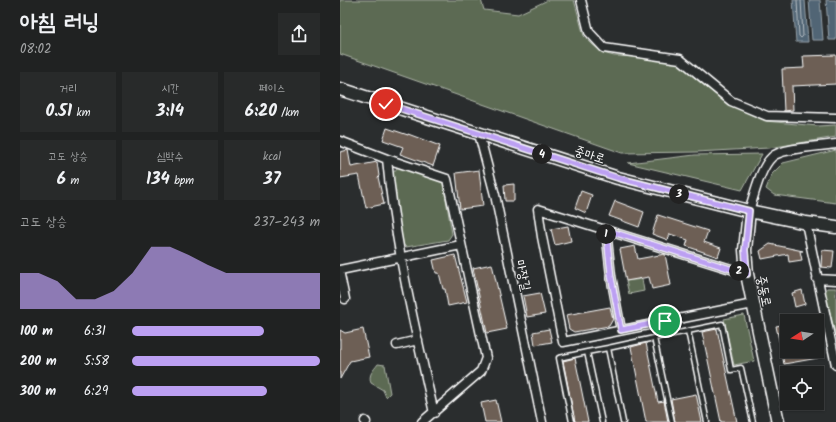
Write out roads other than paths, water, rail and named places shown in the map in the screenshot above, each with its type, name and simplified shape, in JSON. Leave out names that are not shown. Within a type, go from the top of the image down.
[{"type":"street","points":[[582,0],[589,32],[604,48],[680,59],[731,101],[767,116],[836,118]]},
{"type":"street","name":"중마로","points":[[340,89],[618,178],[749,211],[806,223],[836,227]]},
{"type":"street","name":"마장길","points":[[479,134],[495,195],[542,422]]},
{"type":"street","points":[[340,141],[387,159],[447,179],[460,245],[486,358],[481,371],[422,422]]},
{"type":"street","points":[[749,211],[764,168],[772,156],[789,150],[836,144]]},
{"type":"street","points":[[387,159],[390,195],[400,257],[434,413]]},
{"type":"street","points":[[747,274],[538,209],[542,237],[563,342],[753,304]]},
{"type":"street","name":"중동로","points":[[749,211],[745,250],[747,274],[778,422]]},
{"type":"street","points":[[806,223],[835,359]]},
{"type":"street","points":[[606,230],[611,276],[621,330]]},
{"type":"street","points":[[340,270],[460,245]]},
{"type":"street","points":[[340,275],[345,299]]},
{"type":"street","points":[[817,279],[836,280]]},
{"type":"street","points":[[397,345],[418,340]]},
{"type":"lane","points":[[572,422],[559,358],[722,324],[731,370],[741,368],[753,422]]},
{"type":"lane","points":[[688,331],[707,422]]},
{"type":"lane","points":[[654,338],[672,422]]},
{"type":"lane","points":[[608,348],[623,422]]},
{"type":"lane","points":[[587,352],[602,422]]},
{"type":"water","points":[[793,0],[805,0],[808,42],[796,42]]},
{"type":"water","points":[[809,0],[820,0],[823,40],[812,40]]},
{"type":"water","points":[[826,0],[836,0],[836,40],[829,40]]}]
